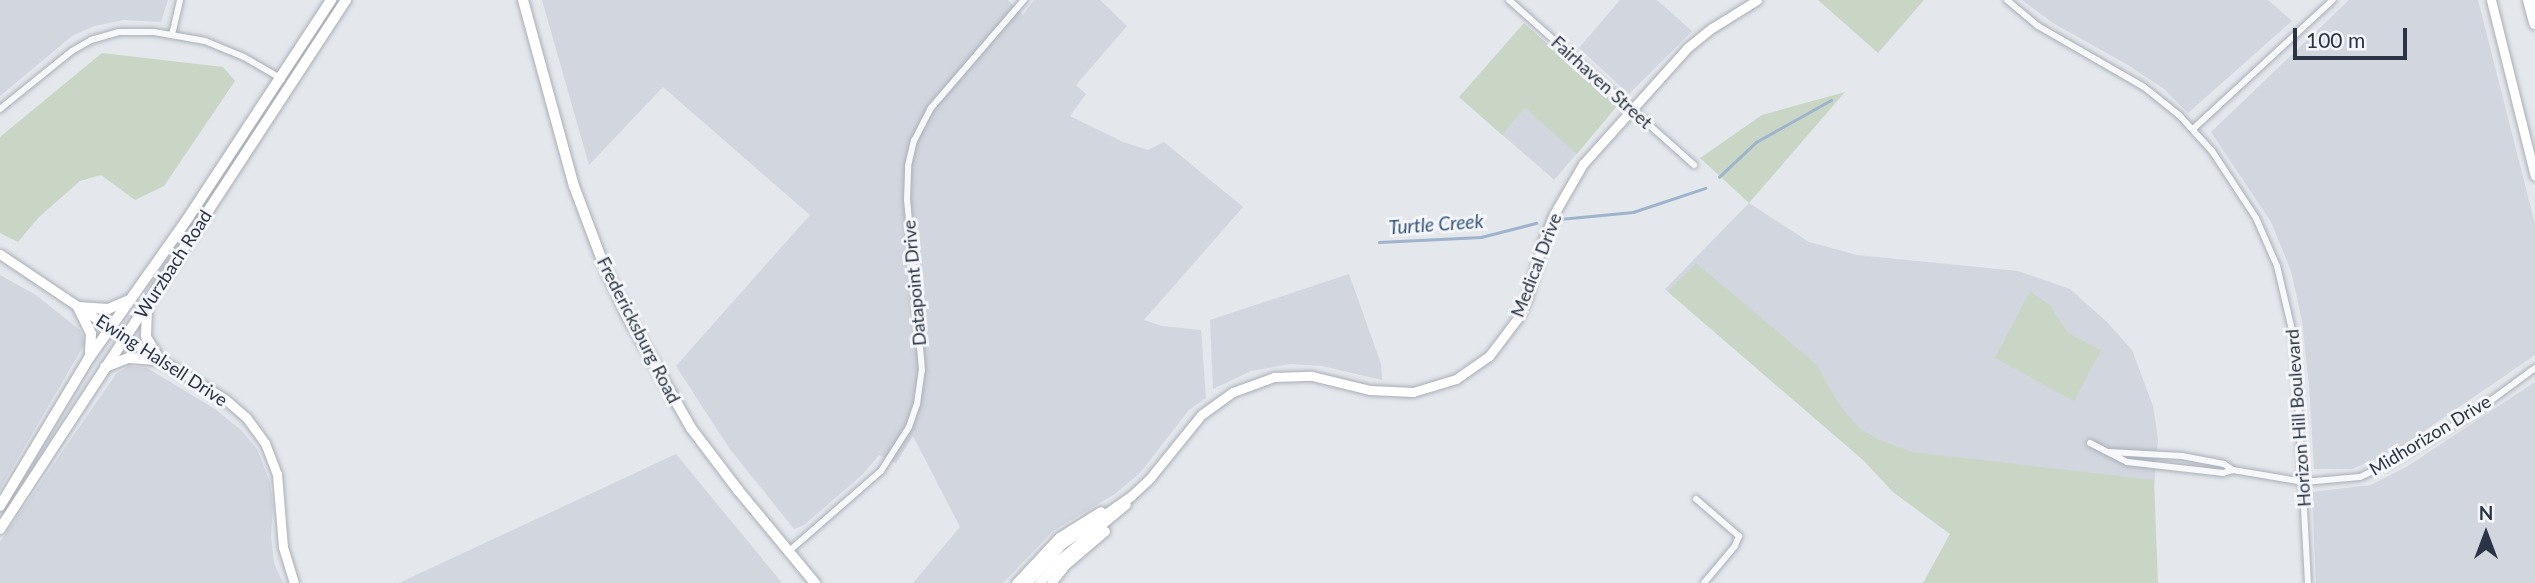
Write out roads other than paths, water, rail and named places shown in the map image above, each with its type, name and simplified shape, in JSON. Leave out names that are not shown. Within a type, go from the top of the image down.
[{"type":"highway","points":[[2529,0],[2535,23]]},
{"type":"main road","name":"Wurzbach Road","points":[[0,506],[89,358],[134,297],[331,0]]},
{"type":"main road","name":"Wurzbach Road","points":[[0,529],[346,0]]},
{"type":"main road","name":"Fredericksburg Road","points":[[523,0],[574,186],[604,266],[626,314],[691,428],[788,552],[816,583]]},
{"type":"main road","points":[[89,358],[92,338],[78,307],[113,308],[134,297]]},
{"type":"main road","points":[[105,368],[129,358],[160,359],[145,329],[148,302]]},
{"type":"street","points":[[172,35],[180,0]]},
{"type":"street","name":"Datapoint Drive","points":[[788,552],[881,471],[909,427],[919,396],[922,370],[906,200],[912,148],[931,108],[1024,0]]},
{"type":"street","name":"Fairhaven Street","points":[[1509,0],[1694,165]]},
{"type":"street","name":"Medical Drive","points":[[1039,583],[1059,560],[1116,515],[1201,415],[1221,399],[1246,386],[1274,377],[1312,376],[1370,390],[1413,392],[1441,385],[1479,365],[1498,348],[1518,318],[1526,301],[1543,241],[1569,188],[1593,152],[1687,48],[1727,18],[1758,0]]},
{"type":"street","name":"Horizon Hill Boulevard","points":[[2007,0],[2038,26],[2144,87],[2193,129],[2244,197],[2277,266],[2295,343],[2308,583]]},
{"type":"street","points":[[2193,129],[2333,0]]},
{"type":"street","points":[[2490,0],[2535,176]]},
{"type":"street","points":[[0,109],[63,57],[91,40],[127,31],[205,41],[231,51],[290,85]]},
{"type":"street","name":"Ewing Halsell Drive","points":[[0,254],[239,411],[265,443],[277,474],[283,547],[294,583]]},
{"type":"street","name":"Midhorizon Drive","points":[[2107,452],[2153,453],[2224,464],[2233,470],[2304,482],[2360,477],[2382,468],[2474,412],[2535,368]]},
{"type":"street","name":"Midhorizon Drive","points":[[2090,443],[2127,462],[2223,473],[2233,470]]},
{"type":"street","points":[[2152,465],[2153,453]]},
{"type":"street","points":[[1016,583],[1066,531],[1131,496]]},
{"type":"street","name":"Medical Drive","points":[[1027,583],[1062,544],[1131,496]]},
{"type":"street","points":[[1696,499],[1739,536],[1735,546],[1704,583]]},
{"type":"street","points":[[1051,583],[1066,564],[1105,531],[1116,515]]},
{"type":"waterway","name":"Turtle Creek","points":[[1719,177],[1756,142],[1831,100]]},
{"type":"waterway","name":"Turtle Creek","points":[[1560,219],[1633,212],[1705,188]]},
{"type":"waterway","name":"Turtle Creek","points":[[1379,242],[1481,237],[1536,223]]}]
